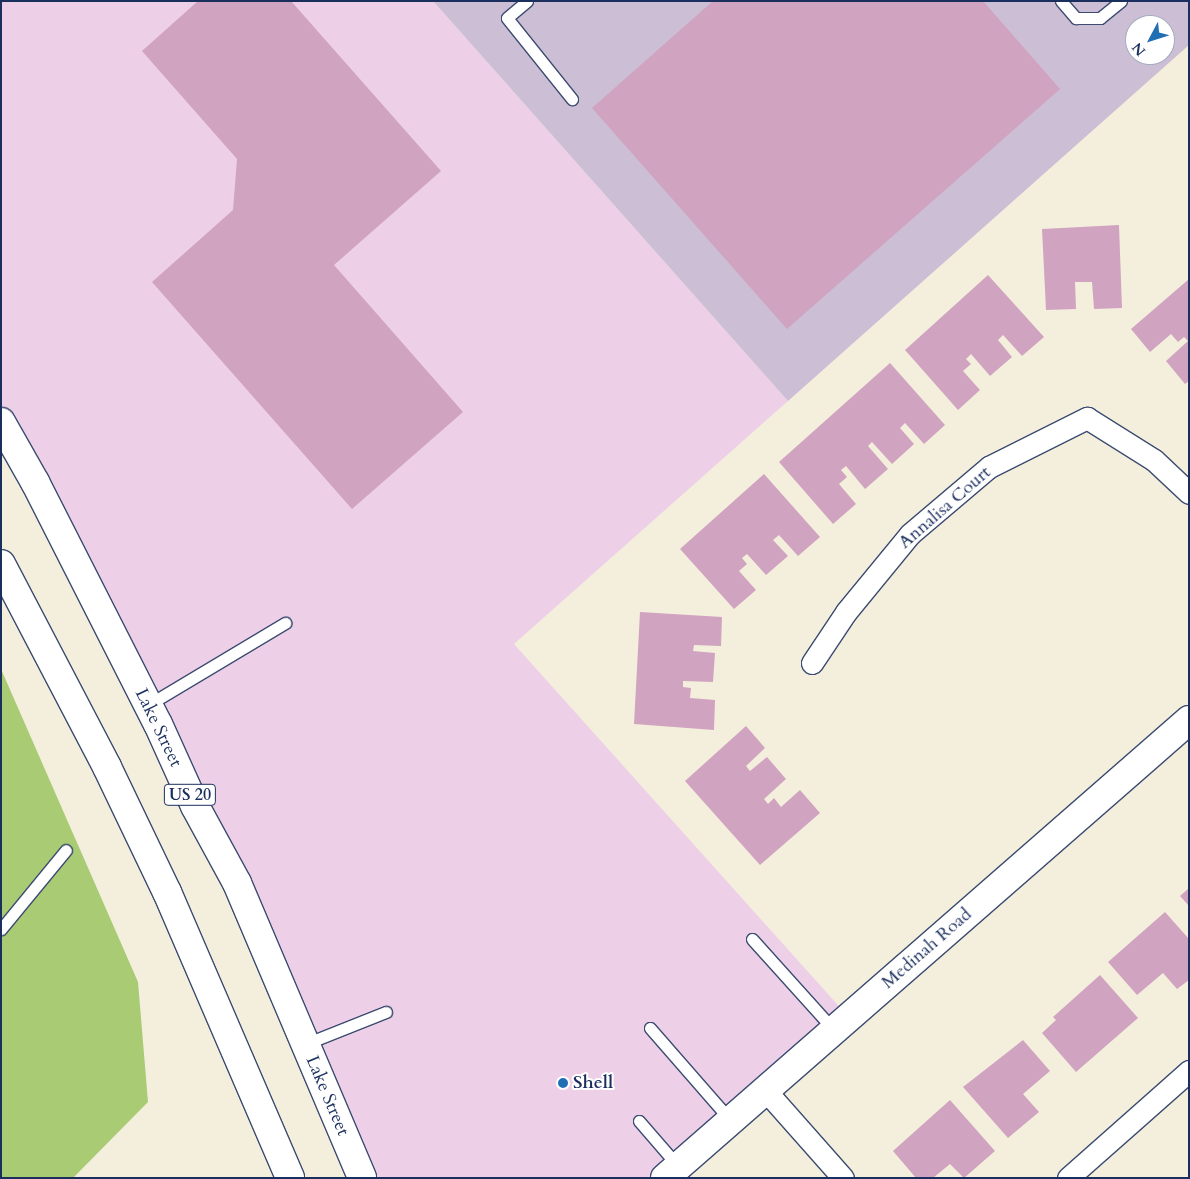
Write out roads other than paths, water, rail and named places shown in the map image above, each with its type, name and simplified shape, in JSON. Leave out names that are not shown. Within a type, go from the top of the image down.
[{"type":"main road","name":"Lake Street","points":[[1,422],[148,705],[195,806],[237,883],[362,1178]]},
{"type":"main road","points":[[1,564],[108,766],[167,892],[290,1178]]},
{"type":"main road","name":"Medinah Road","points":[[671,1172],[1189,720]]},
{"type":"street","name":"Annalisa Court","points":[[812,663],[846,612],[910,534],[989,467],[1087,418],[1154,460],[1189,493]]},
{"type":"street","points":[[1068,1178],[1189,1071]]},
{"type":"street","points":[[766,1091],[843,1178]]},
{"type":"lane","points":[[527,1],[507,18],[572,99]]},
{"type":"lane","points":[[1061,1],[1076,18],[1100,18],[1121,1]]},
{"type":"lane","points":[[148,705],[284,623]]},
{"type":"lane","points":[[1,929],[66,850]]},
{"type":"lane","points":[[752,939],[834,1031]]},
{"type":"lane","points":[[305,1044],[386,1012]]},
{"type":"lane","points":[[650,1028],[731,1121]]},
{"type":"lane","points":[[639,1121],[671,1172]]},
{"type":"place","name":"Shell","points":[[563,1083]]}]
